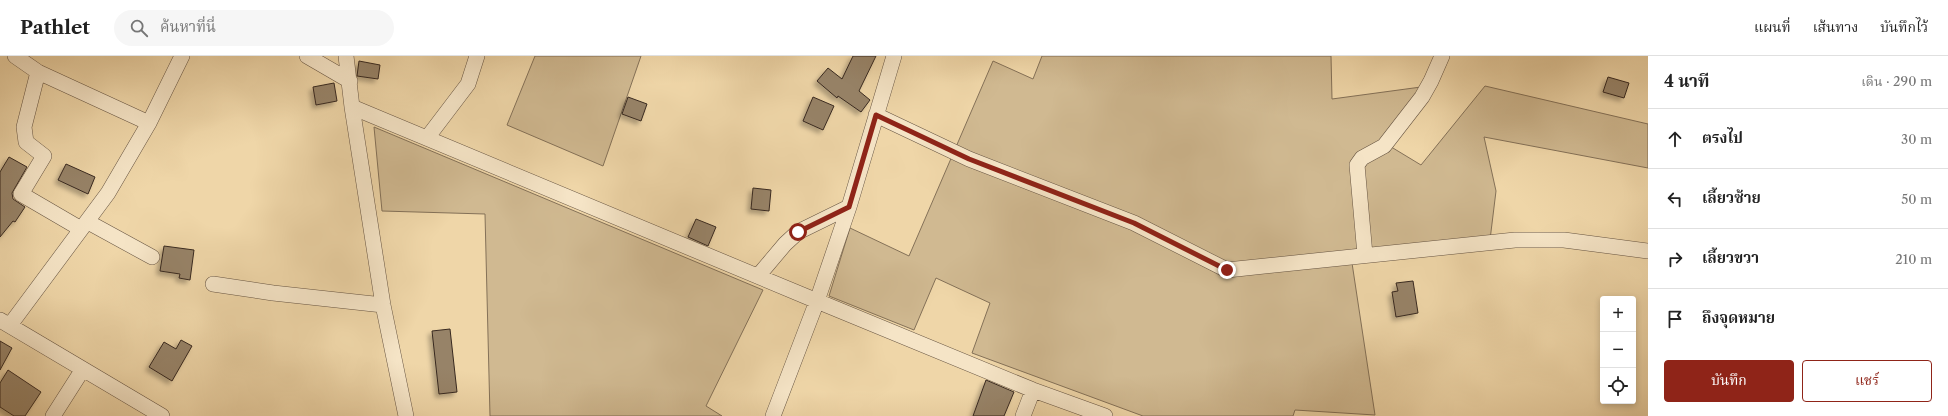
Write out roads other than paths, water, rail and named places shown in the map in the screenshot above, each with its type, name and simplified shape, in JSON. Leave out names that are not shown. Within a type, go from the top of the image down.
[{"type":"street","points":[[15,56],[38,72],[149,123]]},
{"type":"street","points":[[162,416],[5,322],[85,226],[108,193],[149,123],[182,56]]},
{"type":"street","points":[[307,56],[350,81]]},
{"type":"street","points":[[346,56],[352,107],[383,305],[406,416]]},
{"type":"street","points":[[427,138],[468,84],[477,56]]},
{"type":"street","points":[[773,416],[817,301],[849,207],[894,56]]},
{"type":"street","points":[[1365,256],[1357,166],[1362,158],[1384,146],[1422,97],[1432,81],[1442,56]]},
{"type":"street","points":[[38,72],[24,127],[26,142],[44,156],[21,194],[152,257]]},
{"type":"street","points":[[352,107],[817,301],[1034,390],[1105,416]]},
{"type":"street","points":[[876,115],[969,159],[1134,223],[1227,270],[1516,240],[1564,240],[1648,251]]},
{"type":"street","points":[[758,276],[785,244],[798,232],[849,207]]},
{"type":"street","points":[[213,284],[273,293],[383,305]]},
{"type":"street","points":[[53,416],[83,369]]},
{"type":"street","points":[[1023,416],[1034,390]]}]
